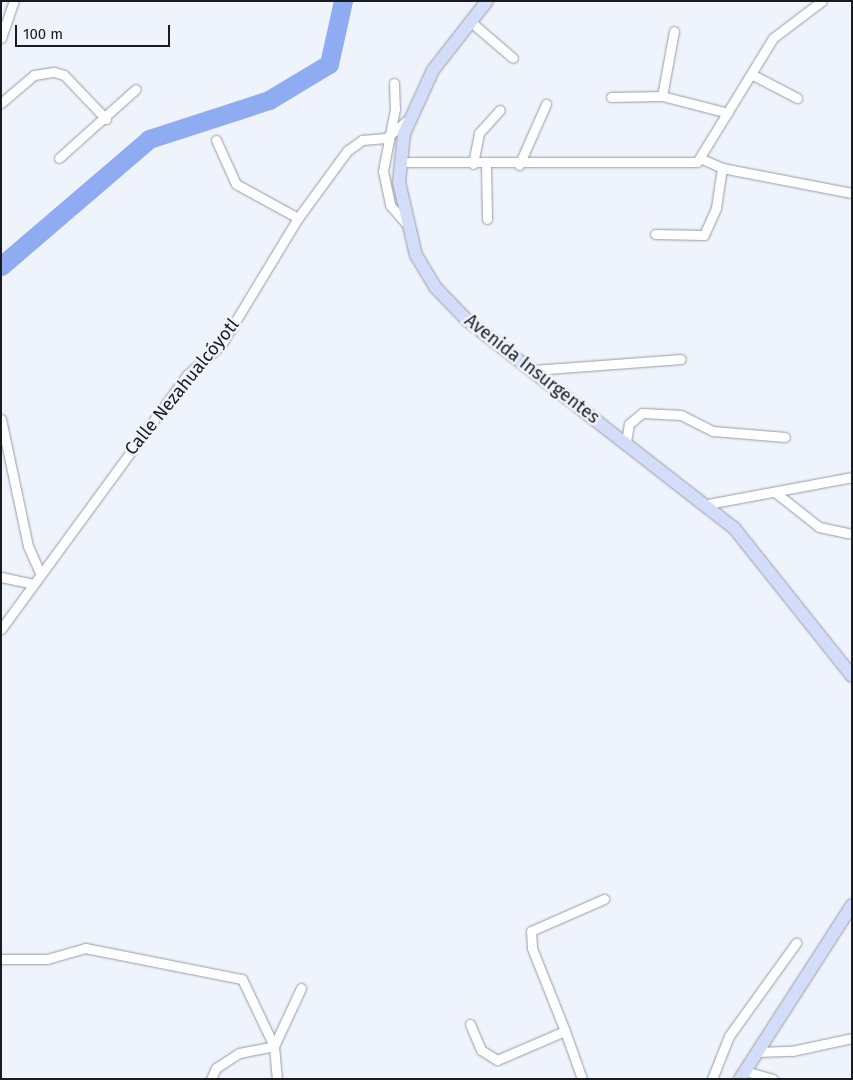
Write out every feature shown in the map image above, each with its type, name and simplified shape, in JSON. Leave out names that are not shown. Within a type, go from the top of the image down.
[{"type":"main road","name":"Avenida Insurgentes","points":[[487,1],[433,70],[410,119],[400,162],[405,222],[423,268],[451,305],[708,504],[734,528],[852,676]]},
{"type":"main road","points":[[743,1075],[852,905]]},
{"type":"street","points":[[1,38],[14,1]]},
{"type":"street","points":[[400,162],[519,165],[685,165],[702,159],[773,38],[822,1]]},
{"type":"street","points":[[471,22],[513,58]]},
{"type":"street","points":[[662,96],[674,31]]},
{"type":"street","points":[[1,103],[34,75],[54,72],[64,75],[106,120]]},
{"type":"street","points":[[751,74],[797,98]]},
{"type":"street","points":[[394,83],[395,109],[386,138],[386,190],[390,205],[405,222]]},
{"type":"street","points":[[59,158],[106,120],[136,89]]},
{"type":"street","points":[[611,97],[662,96],[728,113]]},
{"type":"street","points":[[519,165],[546,104]]},
{"type":"street","points":[[473,164],[479,133],[500,110]]},
{"type":"street","points":[[386,138],[410,119]]},
{"type":"street","name":"Calle Nezahualcóyotl","points":[[1,629],[40,573],[187,375],[221,346],[298,218],[348,151],[362,140],[386,138]]},
{"type":"street","points":[[216,140],[236,184],[298,218]]},
{"type":"street","points":[[702,159],[722,168],[852,193]]},
{"type":"street","points":[[486,164],[487,219]]},
{"type":"street","points":[[656,234],[704,236],[716,208],[722,168]]},
{"type":"street","points":[[535,370],[681,359]]},
{"type":"street","points":[[626,442],[633,418],[642,413],[681,415],[707,430],[785,437]]},
{"type":"street","points":[[1,418],[28,546],[40,573]]},
{"type":"street","points":[[708,504],[747,494],[776,493],[852,477]]},
{"type":"street","points":[[776,493],[819,527],[848,533]]},
{"type":"street","points":[[1,577],[33,584]]},
{"type":"street","points":[[582,1079],[532,948],[531,931],[604,899]]},
{"type":"street","points":[[712,1079],[729,1036],[796,943]]},
{"type":"street","points":[[1,959],[47,959],[85,948],[234,975],[250,990],[274,1046],[277,1079]]},
{"type":"street","points":[[274,1046],[301,988]]},
{"type":"street","points":[[470,1024],[481,1050],[496,1060],[565,1031]]},
{"type":"street","points":[[757,1052],[792,1051],[852,1038]]},
{"type":"street","points":[[211,1079],[220,1064],[238,1053],[274,1046]]},
{"type":"street","points":[[743,1075],[773,1079]]},
{"type":"waterway","points":[[1,266],[149,139],[269,100],[329,64],[343,1]]}]
